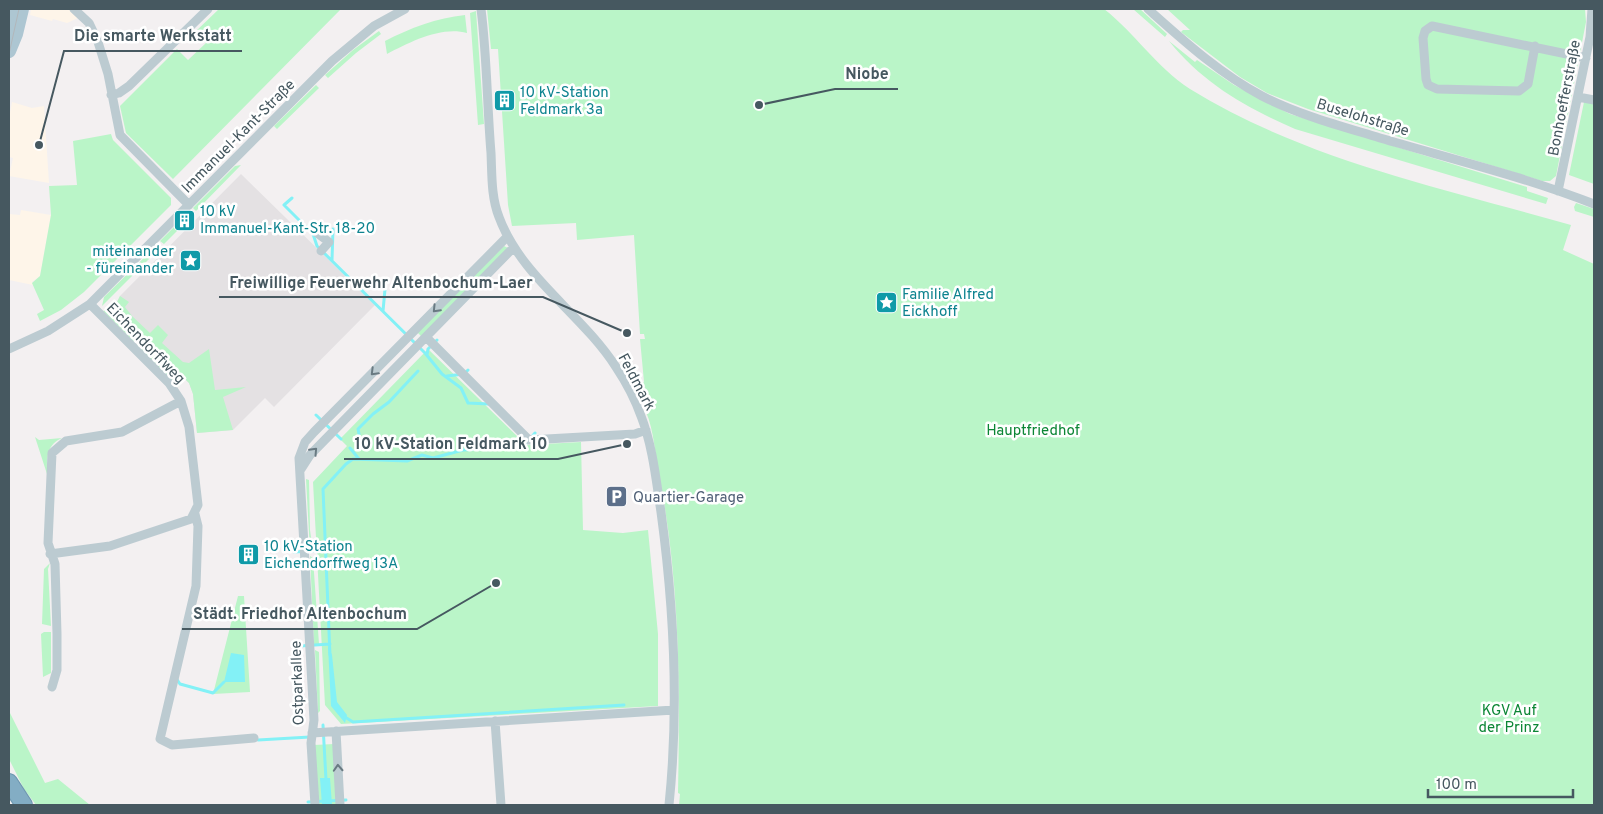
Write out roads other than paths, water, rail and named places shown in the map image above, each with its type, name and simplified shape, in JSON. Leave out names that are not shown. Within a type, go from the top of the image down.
[{"type":"highway","points":[[9,782],[24,805]]},
{"type":"main road","points":[[9,22],[12,9]]},
{"type":"main road","points":[[9,51],[16,34],[22,9]]},
{"type":"street","points":[[74,9],[89,23],[94,32],[108,74],[118,130],[122,139],[189,205]]},
{"type":"street","points":[[111,95],[119,93],[129,86],[208,9]]},
{"type":"street","name":"Immanuel-Kant-Straße","points":[[9,349],[24,340],[54,328],[90,304],[355,40],[405,9]]},
{"type":"street","name":"Feldmark","points":[[481,9],[494,194],[498,214],[507,237],[549,290],[600,345],[615,365],[628,387],[646,430],[655,470],[666,544],[674,655],[674,710],[669,805]]},
{"type":"street","name":"Buselohstraße","points":[[1148,9],[1203,57],[1235,80],[1278,103],[1330,123],[1558,191],[1594,204]]},
{"type":"street","name":"Bonhoefferstraße","points":[[1558,191],[1586,58],[1592,9]]},
{"type":"street","points":[[1534,46],[1528,84],[1519,91],[1437,89],[1428,85],[1423,38],[1425,31],[1432,26],[1534,46],[1586,58]]},
{"type":"street","points":[[1578,97],[1594,100]]},
{"type":"street","points":[[478,138],[490,137]]},
{"type":"street","points":[[317,233],[329,242],[322,251]]},
{"type":"street","name":"Ostparkallee","points":[[315,805],[312,734],[314,720],[300,453],[305,442],[507,237]]},
{"type":"street","points":[[301,470],[310,455],[514,248]]},
{"type":"street","name":"Eichendorffweg","points":[[90,304],[168,383],[186,413],[198,505],[195,514],[198,526],[196,586],[160,739],[172,745],[254,738]]},
{"type":"street","points":[[426,337],[529,440],[635,434],[646,430]]},
{"type":"street","name":"Immanuel-Kant-Straße","points":[[9,339],[24,340]]},
{"type":"street","name":"Eichendorffweg","points":[[52,687],[57,670],[57,634],[55,564],[50,554],[48,543],[52,453],[66,441],[122,432],[180,401]]},
{"type":"street","points":[[50,554],[110,546],[191,518],[195,514]]},
{"type":"street","points":[[312,734],[674,710]]},
{"type":"street","points":[[495,721],[501,805]]},
{"type":"street","points":[[336,731],[340,805]]},
{"type":"water","points":[[328,646],[332,655],[337,702],[347,715],[345,723],[331,706]]},
{"type":"water","points":[[231,653],[244,655],[245,682],[224,682]]},
{"type":"water","points":[[320,778],[330,778],[332,805],[322,805]]},
{"type":"waterway","points":[[292,198],[284,205],[313,234],[317,246],[425,353],[442,374],[461,388],[468,403],[489,404]]},
{"type":"waterway","points":[[332,260],[333,229]]},
{"type":"waterway","points":[[383,311],[385,289]]},
{"type":"waterway","points":[[427,355],[428,349],[437,340]]},
{"type":"waterway","points":[[447,376],[464,374],[468,370]]},
{"type":"waterway","points":[[359,434],[358,429],[389,402],[418,371]]},
{"type":"waterway","points":[[316,415],[341,439]]},
{"type":"waterway","points":[[330,655],[323,489],[346,464],[353,459],[407,461],[422,455],[433,458],[463,450],[523,447],[535,433]]},
{"type":"waterway","points":[[350,448],[359,459]]},
{"type":"waterway","points":[[294,552],[324,550]]},
{"type":"waterway","points":[[300,646],[330,644]]},
{"type":"waterway","points":[[176,678],[180,684],[213,693],[224,682]]},
{"type":"waterway","points":[[345,717],[353,722],[624,705]]},
{"type":"waterway","points":[[323,725],[326,780]]},
{"type":"waterway","points":[[258,740],[310,737]]},
{"type":"waterway","points":[[308,802],[346,800]]},
{"type":"tram line","points":[[9,54],[19,9]]},
{"type":"place","name":"10 kV-Station Feldmark 3a","points":[[504,101]]},
{"type":"place","name":"Niobe","points":[[759,105]]},
{"type":"place","name":"Die smarte Werkstatt","points":[[39,145]]},
{"type":"place","name":"10 kV Immanuel-Kant-Str. 18-20","points":[[184,220]]},
{"type":"place","name":"miteinander - füreinander","points":[[190,260]]},
{"type":"place","name":"Familie Alfred Eickhoff","points":[[886,303]]},
{"type":"place","name":"Freiwillige Feuerwehr Altenbochum-Laer","points":[[627,333]]},
{"type":"place","name":"10 kV-Station Feldmark 10","points":[[627,444]]},
{"type":"place","name":"Quartier-Garage","points":[[617,497]]},
{"type":"place","name":"10 kV-Station Eichendorffweg 13A","points":[[248,555]]},
{"type":"place","name":"Städt. Friedhof Altenbochum","points":[[496,583]]},
{"type":"park label","name":"Hauptfriedhof","points":[[1033,430]]},
{"type":"park label","name":"KGV Auf der Prinz","points":[[1509,718]]}]
